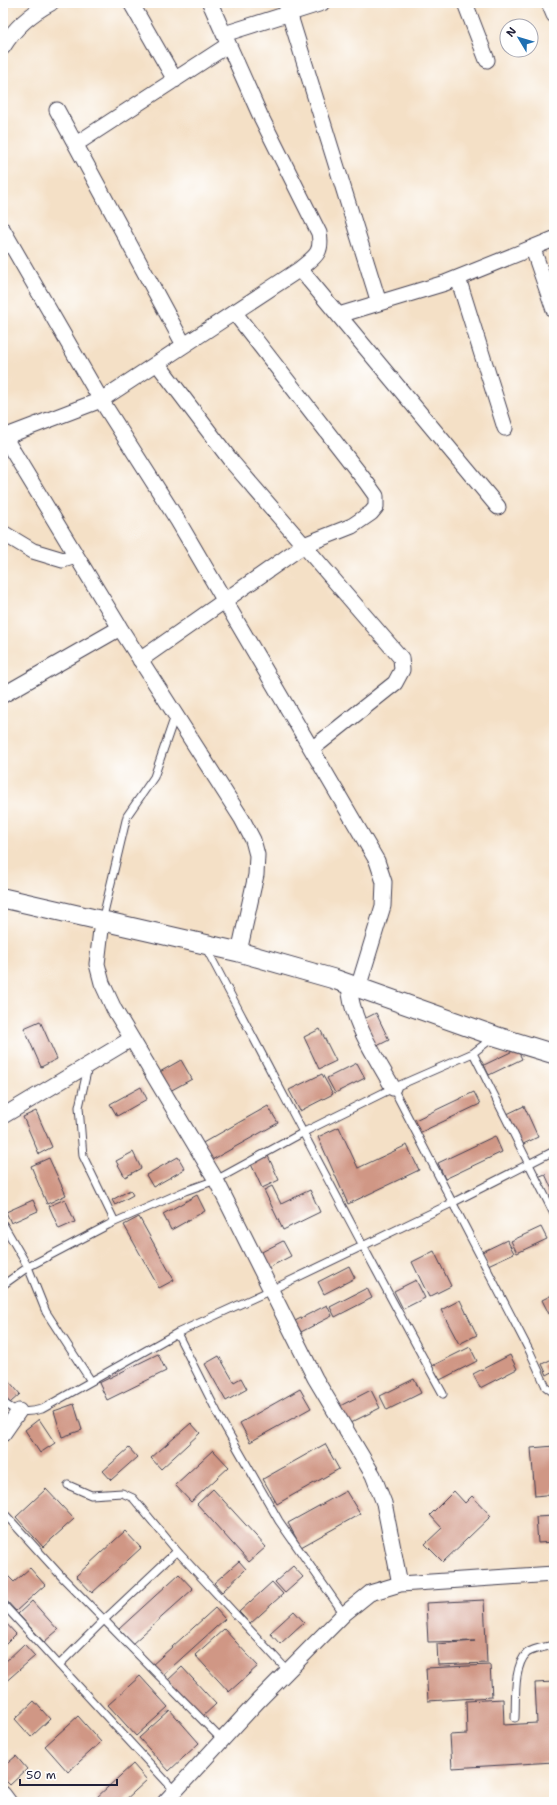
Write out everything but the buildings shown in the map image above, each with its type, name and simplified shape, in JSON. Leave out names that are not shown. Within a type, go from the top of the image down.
[{"type":"street","points":[[3,47],[17,28],[43,7],[51,3]]},
{"type":"street","points":[[131,3],[175,80]]},
{"type":"street","points":[[210,3],[260,115],[319,233],[322,245],[317,255],[300,269],[100,400],[4,436],[120,628],[242,819],[253,840],[257,855],[256,875],[239,952]]},
{"type":"street","points":[[76,144],[175,80],[226,40],[287,9],[322,3]]},
{"type":"street","points":[[465,3],[487,60]]},
{"type":"street","points":[[549,3],[554,15]]},
{"type":"street","points":[[287,9],[379,303]]},
{"type":"street","points":[[57,110],[184,345]]},
{"type":"street","points":[[3,230],[100,400],[178,521],[376,861],[384,882],[383,906],[350,1001],[354,1015],[393,1088]]},
{"type":"street","points":[[339,315],[458,278],[533,249],[554,239]]},
{"type":"street","points":[[533,249],[554,310]]},
{"type":"street","points":[[300,269],[498,507]]},
{"type":"street","points":[[458,278],[505,428]]},
{"type":"street","points":[[140,660],[304,546],[352,526],[371,513],[376,507],[376,496],[234,312]]},
{"type":"street","points":[[157,363],[232,462],[401,658],[402,670],[395,683],[312,749]]},
{"type":"street","points":[[3,533],[33,551],[63,560],[76,556]]},
{"type":"street","points":[[3,695],[120,628]]},
{"type":"street","points":[[3,898],[239,952],[354,986],[495,1036],[554,1054]]},
{"type":"street","points":[[102,921],[97,964],[102,983],[114,1009],[131,1039],[216,1180],[315,1378],[373,1475],[384,1503],[400,1584]]},
{"type":"street","points":[[3,1116],[131,1039]]},
{"type":"street","points":[[3,1434],[19,1411]]},
{"type":"street","points":[[170,1797],[288,1671],[344,1614],[370,1593],[400,1584],[554,1574]]},
{"type":"street","points":[[3,1794],[9,1802]]},
{"type":"lane","points":[[102,921],[128,816],[154,777],[175,715]]},
{"type":"lane","points":[[204,944],[304,1132],[362,1247],[443,1394]]},
{"type":"lane","points":[[3,1285],[28,1267],[115,1222],[185,1191],[216,1180],[304,1132],[393,1088],[473,1053],[495,1036]]},
{"type":"lane","points":[[473,1053],[554,1214]]},
{"type":"lane","points":[[88,1064],[79,1107],[83,1156],[115,1222]]},
{"type":"lane","points":[[393,1088],[530,1352],[546,1387],[554,1393]]},
{"type":"lane","points":[[3,1402],[11,1410],[31,1412],[42,1409],[177,1333],[362,1247],[554,1152]]},
{"type":"lane","points":[[3,1224],[28,1267],[46,1312],[91,1382]]},
{"type":"lane","points":[[177,1333],[220,1418],[279,1521],[344,1614]]},
{"type":"lane","points":[[68,1486],[91,1495],[122,1493],[133,1498],[177,1551],[288,1671]]},
{"type":"lane","points":[[3,1512],[62,1577],[222,1740]]},
{"type":"lane","points":[[59,1665],[177,1551]]},
{"type":"lane","points":[[3,1604],[59,1665],[170,1797]]},
{"type":"lane","points":[[515,1718],[518,1669],[521,1660],[528,1653],[554,1645]]}]
